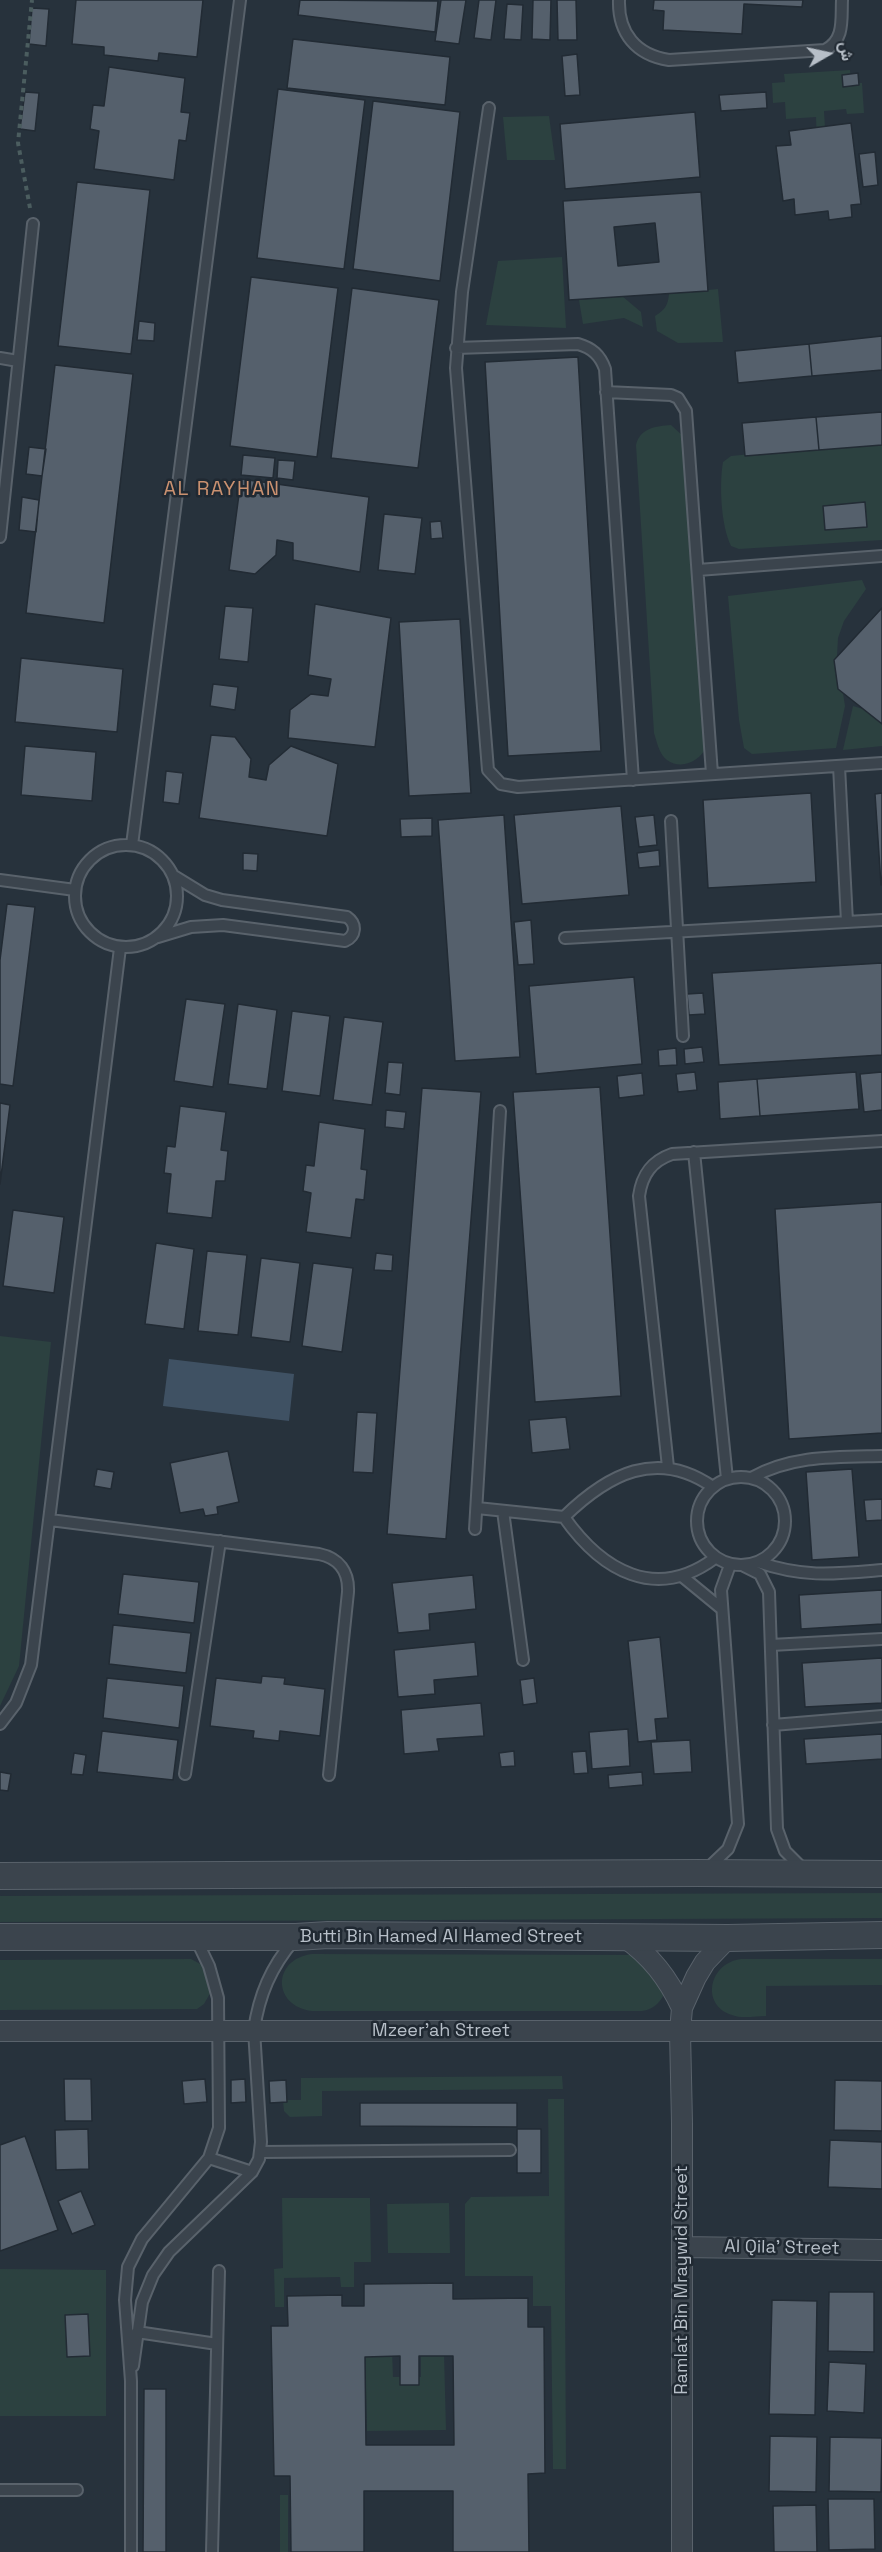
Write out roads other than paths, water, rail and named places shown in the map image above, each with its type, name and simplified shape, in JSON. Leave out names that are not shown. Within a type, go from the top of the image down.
[{"type":"street","points":[[0,1876],[882,1874]]},
{"type":"street","name":"Butti Bin Hamed Al Hamed Street","points":[[0,1937],[296,1937],[328,1935],[729,1938],[882,1935]]},
{"type":"street","points":[[624,1937],[639,1947],[665,1975],[682,2008]]},
{"type":"street","name":"Ramlat Bin Mraywid Street","points":[[682,2552],[683,2247],[680,2032],[682,2008],[705,1962],[729,1938]]},
{"type":"street","name":"Mzeer'ah Street","points":[[0,2031],[882,2031]]},
{"type":"street","name":"Al Qila' Street","points":[[683,2247],[882,2250]]},
{"type":"lane","points":[[132,845],[240,0]]},
{"type":"lane","points":[[619,0],[621,24],[635,46],[656,58],[669,60],[825,50],[832,47],[839,37],[842,0]]},
{"type":"lane","points":[[489,108],[456,348],[456,389],[488,770],[494,778],[509,787],[882,764]]},
{"type":"lane","points":[[0,537],[33,224]]},
{"type":"lane","points":[[456,348],[578,344],[588,346],[601,359],[605,369],[633,780]]},
{"type":"lane","points":[[0,358],[18,361]]},
{"type":"lane","points":[[606,393],[663,393],[678,398],[686,411],[712,774]]},
{"type":"lane","points":[[698,570],[882,556]]},
{"type":"lane","points":[[839,766],[847,922]]},
{"type":"lane","points":[[671,821],[683,1036]]},
{"type":"lane","points":[[119,845],[145,848],[157,855],[174,876],[196,891],[222,900],[347,917],[354,925],[353,935],[345,941],[223,925],[191,927],[158,937],[147,944],[120,948],[107,945],[86,929],[75,904],[75,890],[79,877],[95,856],[119,845]]},
{"type":"lane","points":[[158,937],[171,921],[177,903],[174,876]]},
{"type":"lane","points":[[0,880],[75,890]]},
{"type":"lane","points":[[565,938],[882,920]]},
{"type":"lane","points":[[0,1724],[16,1703],[32,1665],[120,948]]},
{"type":"lane","points":[[476,1529],[500,1111]]},
{"type":"lane","points":[[668,1467],[639,1196],[641,1184],[652,1165],[672,1154],[882,1141]]},
{"type":"lane","points":[[694,1152],[727,1479]]},
{"type":"lane","points":[[751,1478],[767,1469],[800,1460],[882,1456]]},
{"type":"lane","points":[[564,1517],[596,1490],[630,1472],[649,1467],[668,1467],[691,1474],[713,1487]]},
{"type":"lane","points":[[744,1566],[770,1555],[779,1545],[784,1532],[785,1518],[782,1504],[764,1483],[751,1478],[727,1479],[713,1487],[699,1505],[696,1517],[700,1540],[715,1558],[730,1565],[755,1570],[767,1586],[777,1829],[785,1851],[792,1860],[811,1874]]},
{"type":"lane","points":[[477,1508],[564,1517],[585,1543],[611,1564],[646,1578],[664,1580],[683,1577],[700,1569],[715,1558]]},
{"type":"lane","points":[[503,1511],[523,1660]]},
{"type":"lane","points":[[50,1520],[328,1556],[342,1566],[346,1574],[348,1592],[330,1775]]},
{"type":"lane","points":[[185,1774],[219,1541]]},
{"type":"lane","points":[[758,1562],[807,1575],[882,1570]]},
{"type":"lane","points":[[698,1873],[710,1867],[728,1849],[738,1824],[721,1590],[730,1565]]},
{"type":"lane","points":[[683,1577],[722,1609]]},
{"type":"lane","points":[[771,1645],[882,1639]]},
{"type":"lane","points":[[773,1725],[882,1716]]},
{"type":"lane","points":[[131,2552],[130,2380],[125,2310],[128,2267],[142,2239],[209,2158],[219,2128],[219,2015],[214,1982],[194,1936]]},
{"type":"lane","points":[[130,2380],[146,2288],[169,2252],[252,2172],[261,2152],[254,2031],[267,1980],[296,1937]]},
{"type":"lane","points":[[261,2152],[510,2150]]},
{"type":"lane","points":[[209,2158],[252,2172]]},
{"type":"lane","points":[[212,2552],[219,2271]]},
{"type":"lane","points":[[137,2332],[217,2344]]},
{"type":"lane","points":[[0,2490],[77,2490]]},
{"type":"water","points":[[169,1359],[294,1374],[289,1421],[163,1406]]},
{"type":"district","name":"AL RAYHAN","points":[[222,490]]}]
